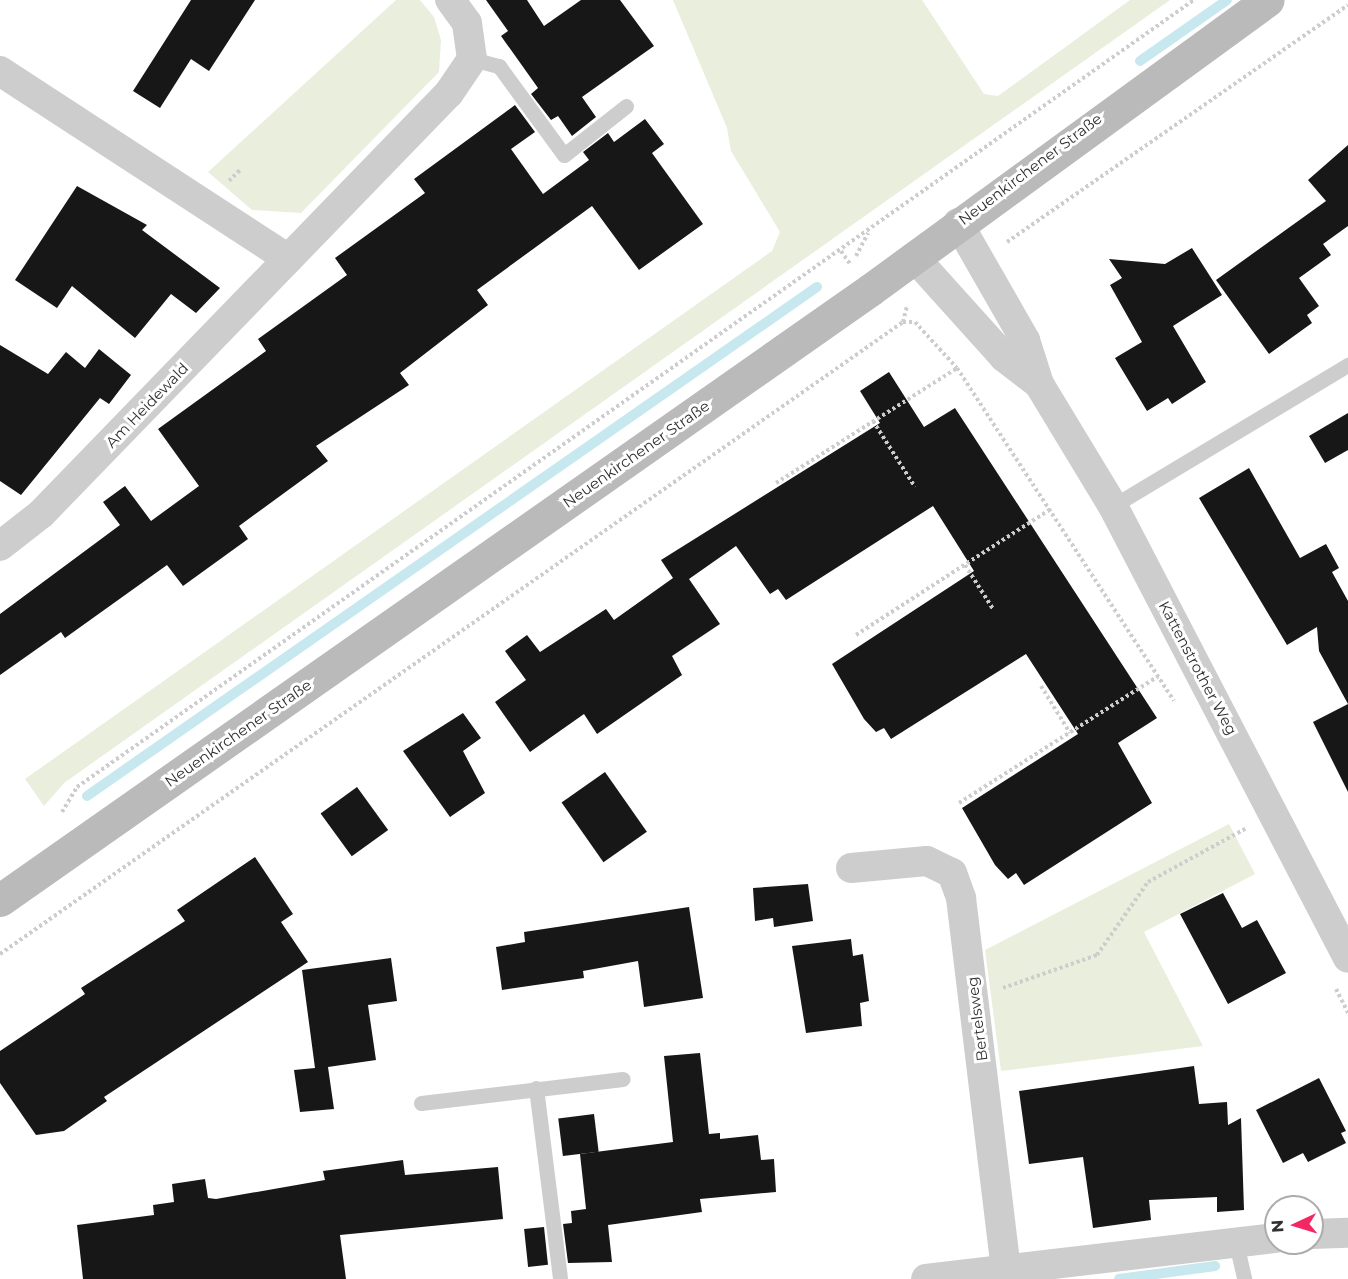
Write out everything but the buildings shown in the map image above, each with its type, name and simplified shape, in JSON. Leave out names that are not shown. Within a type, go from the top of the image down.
[{"type":"main road","name":"Neuenkirchener Straße","points":[[0,900],[914,257],[1266,0]]},
{"type":"street","points":[[450,0],[467,23],[472,59]]},
{"type":"street","name":"Am Heidewald","points":[[0,546],[41,514],[449,93],[472,59]]},
{"type":"street","points":[[0,70],[288,259]]},
{"type":"street","name":"Kattenstrother Weg","points":[[958,223],[1026,340],[1039,384],[1113,506],[1340,970]]},
{"type":"street","name":"Kattenstrother Weg","points":[[914,257],[1004,357],[1039,384]]},
{"type":"street","name":"Bertelsweg","points":[[851,868],[927,861],[952,873],[961,898],[975,999],[1006,1269]]},
{"type":"street","points":[[1324,1234],[1348,1233]]},
{"type":"street","points":[[926,1279],[1264,1240]]},
{"type":"lane","points":[[472,59],[499,66],[564,155],[626,106]]},
{"type":"lane","points":[[1113,506],[1348,365]]},
{"type":"lane","points":[[421,1103],[623,1079]]},
{"type":"lane","points":[[536,1088],[560,1279]]},
{"type":"lane","points":[[1236,1243],[1244,1279]]},
{"type":"path","points":[[53,818],[76,786],[954,172],[1194,0]]},
{"type":"path","points":[[1004,244],[1348,5]]},
{"type":"path","points":[[954,172],[959,178]]},
{"type":"path","points":[[0,954],[894,325],[915,322],[957,368],[1051,509],[1177,706]]},
{"type":"path","points":[[776,483],[957,368]]},
{"type":"path","points":[[873,421],[915,487]]},
{"type":"path","points":[[856,635],[1051,509]]},
{"type":"path","points":[[965,565],[993,609]]},
{"type":"path","points":[[959,803],[1158,676]]},
{"type":"path","points":[[1041,686],[1070,733]]},
{"type":"path","points":[[975,999],[1097,955],[1148,882],[1253,825]]},
{"type":"path","points":[[1340,970],[1348,1013]]},
{"type":"green space","points":[[396,0],[420,0],[434,17],[441,40],[439,72],[301,213],[252,210],[208,172]]},
{"type":"green space","points":[[673,0],[922,0],[984,94],[998,96],[1130,0],[1170,0],[64,783],[44,806],[25,779],[772,251],[780,232],[731,151],[727,128]]},
{"type":"green space","points":[[1229,824],[1255,874],[1144,932],[1203,1046],[1001,1071],[985,950]]},
{"type":"waterway","points":[[1140,61],[1227,0]]},
{"type":"waterway","points":[[87,796],[817,287]]},
{"type":"waterway","points":[[1119,1279],[1215,1266]]}]
